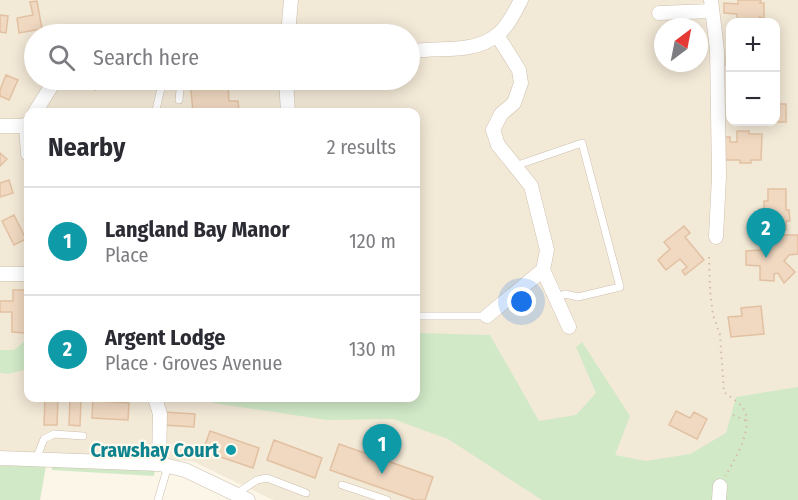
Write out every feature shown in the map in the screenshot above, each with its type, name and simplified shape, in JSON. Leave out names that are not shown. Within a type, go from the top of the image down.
[{"type":"street","points":[[289,24],[291,0]]},
{"type":"street","points":[[420,50],[471,48],[497,35],[521,0]]},
{"type":"street","points":[[658,14],[711,5],[717,50],[719,176],[716,237]]},
{"type":"street","points":[[497,35],[519,70],[521,83],[514,103],[501,114],[493,130],[498,145],[531,186],[547,250],[543,270],[569,327]]},
{"type":"street","points":[[38,108],[49,90]]},
{"type":"street","points":[[287,90],[288,108]]},
{"type":"street","points":[[0,126],[24,124]]},
{"type":"street","points":[[487,316],[543,270]]},
{"type":"street","points":[[0,274],[24,274]]},
{"type":"street","points":[[156,402],[160,414],[164,465]]},
{"type":"street","points":[[0,458],[164,465],[185,470],[242,497]]},
{"type":"lane","points":[[156,108],[161,90]]},
{"type":"lane","points":[[179,100],[180,90]]},
{"type":"lane","points":[[515,166],[582,143],[620,287],[578,297],[565,294],[556,298]]},
{"type":"lane","points":[[420,316],[487,316]]},
{"type":"lane","points":[[36,459],[44,439],[54,434],[83,436]]},
{"type":"lane","points":[[158,500],[164,465]]},
{"type":"lane","points":[[242,497],[257,480],[267,478],[306,493]]},
{"type":"lane","points":[[342,485],[387,500]]},
{"type":"path","points":[[709,257],[710,290],[713,315],[720,335],[724,392],[743,408],[747,421],[739,454],[720,489]]},
{"type":"path","points":[[733,415],[747,421]]},
{"type":"shaded area","points":[[0,0],[798,0],[798,500],[273,500],[192,461],[0,451]]},
{"type":"green space","points":[[420,333],[490,335],[539,421],[576,415],[596,393],[576,347],[582,342],[630,416],[615,455],[646,461],[690,454],[726,433],[736,397],[798,387],[798,500],[542,500],[448,439],[393,419],[327,420],[213,403],[420,402]]},
{"type":"green space","points":[[24,341],[24,370],[8,374],[0,373],[0,350],[14,350]]},
{"type":"green space","points":[[52,465],[155,470],[154,476],[52,470]]},
{"type":"green space","points":[[0,466],[46,466],[40,500],[0,500]]},
{"type":"building","points":[[738,0],[761,0],[760,3],[764,3],[764,18],[737,18],[737,14],[724,13],[724,3],[738,4]]},
{"type":"building","points":[[37,1],[41,24],[24,24],[24,32],[19,33],[17,18],[33,15],[30,2]]},
{"type":"building","points":[[0,15],[8,16],[6,33],[0,32]]},
{"type":"building","points":[[6,75],[18,80],[9,100],[0,96]]},
{"type":"building","points":[[191,90],[228,90],[229,101],[238,101],[239,108],[193,108]]},
{"type":"building","points":[[780,104],[786,104],[786,122],[780,122]]},
{"type":"building","points":[[737,131],[762,134],[761,160],[740,163],[740,160],[724,160],[724,137],[730,137],[730,142],[737,142]]},
{"type":"building","points":[[0,153],[7,159],[0,166]]},
{"type":"building","points":[[9,180],[13,193],[0,197],[0,183]]},
{"type":"building","points":[[768,189],[786,189],[786,210],[789,210],[790,221],[786,221],[786,230],[764,230],[764,221],[759,221],[759,209],[764,209],[764,201],[768,201]]},
{"type":"building","points":[[14,215],[24,235],[24,240],[14,245],[2,221]]},
{"type":"building","points":[[684,226],[690,233],[685,237],[704,260],[685,275],[682,271],[687,267],[680,259],[666,270],[658,260],[670,249],[664,242]]},
{"type":"building","points":[[762,235],[798,235],[798,254],[789,255],[784,261],[795,272],[784,283],[778,273],[774,274],[774,281],[760,280],[760,266],[746,265],[746,251],[761,250]]},
{"type":"building","points":[[13,290],[24,290],[24,333],[12,332],[12,312],[0,312],[0,301],[13,301]]},
{"type":"building","points":[[761,306],[764,334],[731,337],[728,317],[742,316],[741,308]]},
{"type":"building","points":[[45,402],[58,402],[57,425],[44,425]]},
{"type":"building","points":[[70,402],[81,402],[80,426],[69,425]]},
{"type":"building","points":[[93,402],[129,403],[128,420],[92,418]]},
{"type":"building","points":[[676,411],[690,418],[694,412],[707,419],[697,439],[669,425]]},
{"type":"building","points":[[164,412],[195,414],[194,427],[163,425]]},
{"type":"building","name":"Crawshay Court","points":[[210,431],[259,448],[253,468],[203,451]]},
{"type":"building","name":"Crawshay Court","points":[[274,440],[322,458],[315,478],[267,460]]},
{"type":"building","points":[[339,444],[433,477],[425,500],[415,500],[330,470]]},
{"type":"place","name":"Argent Lodge","points":[[766,258]]},
{"type":"place","name":"Crawshay Court","points":[[231,450]]},
{"type":"place","name":"Langland Bay Manor","points":[[382,474]]}]
